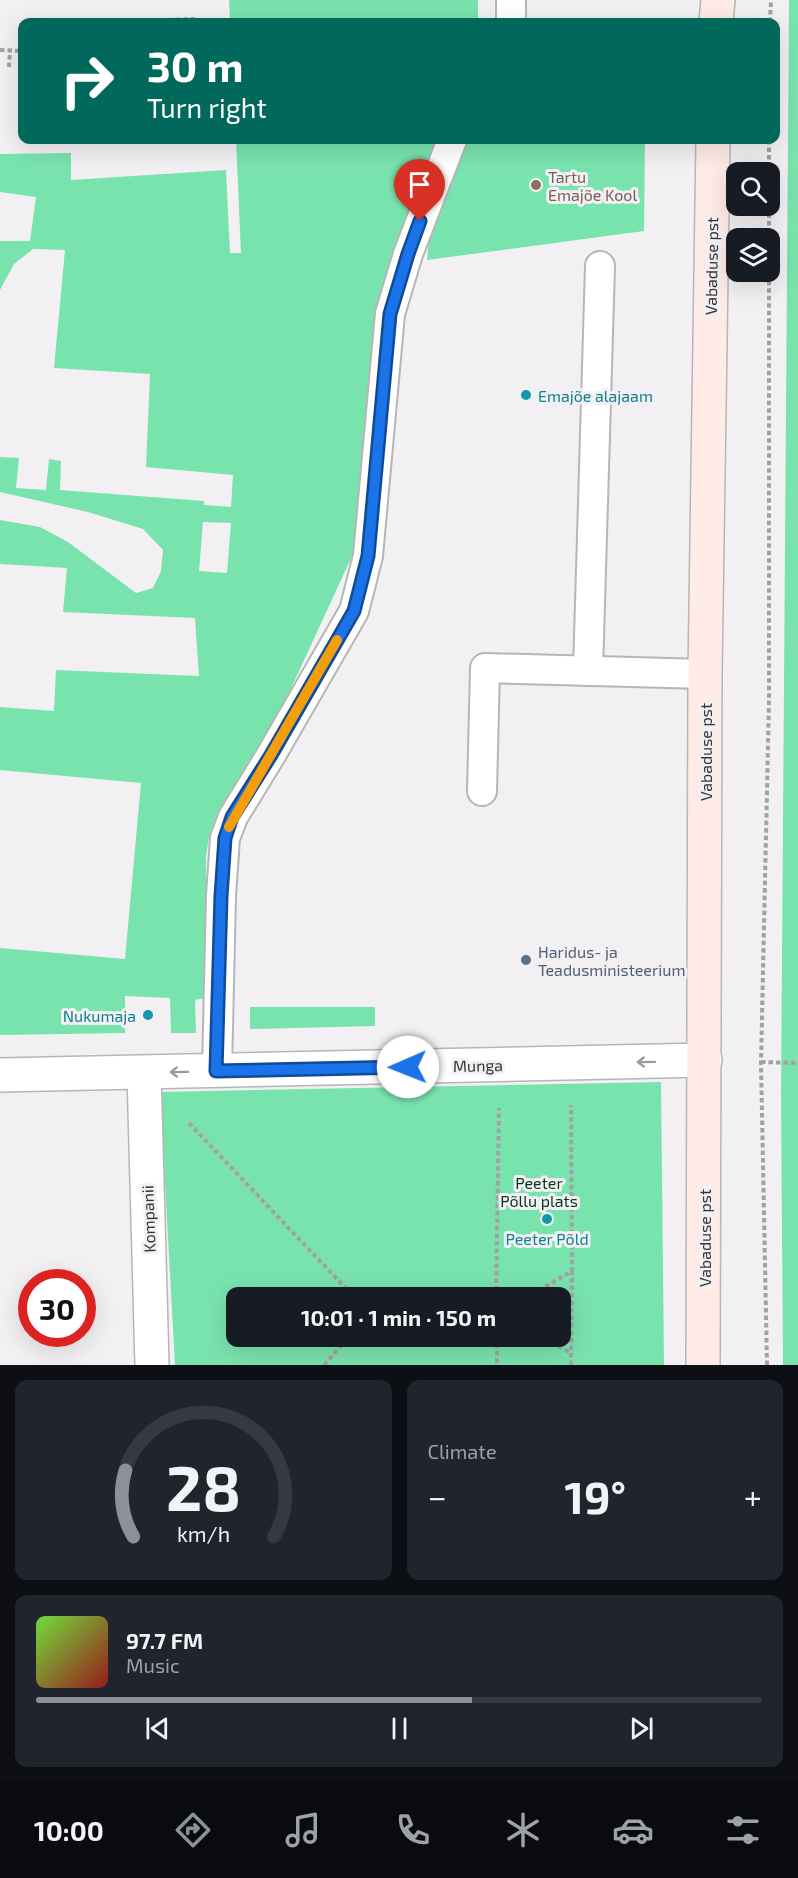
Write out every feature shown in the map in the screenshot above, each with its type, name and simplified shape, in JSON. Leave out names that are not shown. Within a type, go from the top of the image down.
[{"type":"main road","points":[[711,0],[713,18]]},
{"type":"main road","points":[[715,18],[718,0]]},
{"type":"main road","name":"Vabaduse pst","points":[[703,1365],[705,674],[712,144]]},
{"type":"street","name":"Munga","points":[[0,1075],[705,1060]]},
{"type":"street","name":"Kompanii","points":[[144,1073],[152,1365]]},
{"type":"lane","points":[[511,0],[511,18]]},
{"type":"lane","points":[[216,1071],[225,838],[232,817],[271,755],[354,611],[368,556],[390,314],[408,254],[450,144]]},
{"type":"lane","points":[[588,671],[600,266]]},
{"type":"lane","points":[[482,791],[485,668],[705,674]]},
{"type":"path","points":[[770,18],[771,0]]},
{"type":"path","points":[[0,50],[18,51]]},
{"type":"path","points":[[9,67],[10,51]]},
{"type":"path","points":[[769,144],[769,162]]},
{"type":"path","points":[[767,1365],[761,1062],[769,700],[769,282]]},
{"type":"path","points":[[761,1062],[798,1063]]},
{"type":"path","points":[[571,1063],[573,1271],[571,1365]]},
{"type":"path","points":[[496,1287],[497,1065]]},
{"type":"path","points":[[144,1073],[345,1287]]},
{"type":"path","points":[[545,1287],[573,1271]]},
{"type":"path","points":[[324,1365],[340,1347]]},
{"type":"path","points":[[497,1347],[497,1365]]},
{"type":"path","points":[[559,1347],[571,1353]]},
{"type":"green space","points":[[229,0],[478,0],[478,18],[230,18]]},
{"type":"green space","points":[[789,0],[798,0],[798,1365],[783,1365],[781,1095]]},
{"type":"green space","points":[[236,144],[437,144],[359,541],[276,721],[224,802],[209,837],[206,857],[207,984],[205,998],[195,1000],[196,1033],[171,1033],[170,998],[125,996],[125,1033],[0,1035],[0,948],[125,959],[141,783],[0,770],[0,707],[54,711],[56,670],[199,676],[195,618],[63,612],[67,568],[0,564],[0,520],[40,527],[68,542],[136,593],[153,588],[161,571],[163,550],[143,529],[88,512],[0,492],[0,457],[19,458],[16,488],[46,490],[49,459],[61,461],[60,490],[204,501],[204,505],[231,507],[233,475],[146,467],[150,374],[54,368],[65,250],[33,249],[14,264],[0,290],[0,241],[30,241],[36,197],[0,192],[0,154],[71,153],[71,180],[226,170],[230,253],[241,253]],"holes":[[[203,522],[231,523],[227,573],[199,571]]]},
{"type":"green space","name":"Tartu Emajõe Kool","points":[[464,144],[645,144],[644,231],[427,260],[429,237]]},
{"type":"green space","points":[[250,1007],[375,1007],[375,1026],[250,1029]]},
{"type":"green space","name":"Peeter Põllu plats","points":[[661,1082],[664,1365],[175,1365],[160,1092]]},
{"type":"slow traffic","points":[[229,827],[232,817],[271,755],[337,640]]},
{"type":"place","name":"Tartu Emajõe Kool","points":[[536,185]]},
{"type":"place","name":"Emajõe alajaam","points":[[526,395]]},
{"type":"place","name":"Haridus- ja Teadusministeerium","points":[[526,960]]},
{"type":"place","name":"Nukumaja","points":[[148,1015]]},
{"type":"place","name":"Peeter Põld","points":[[547,1219]]},
{"type":"route","points":[[408,1067],[216,1071],[222,861],[225,838],[232,817],[271,755],[354,611],[368,556],[390,314],[420,221]]}]
